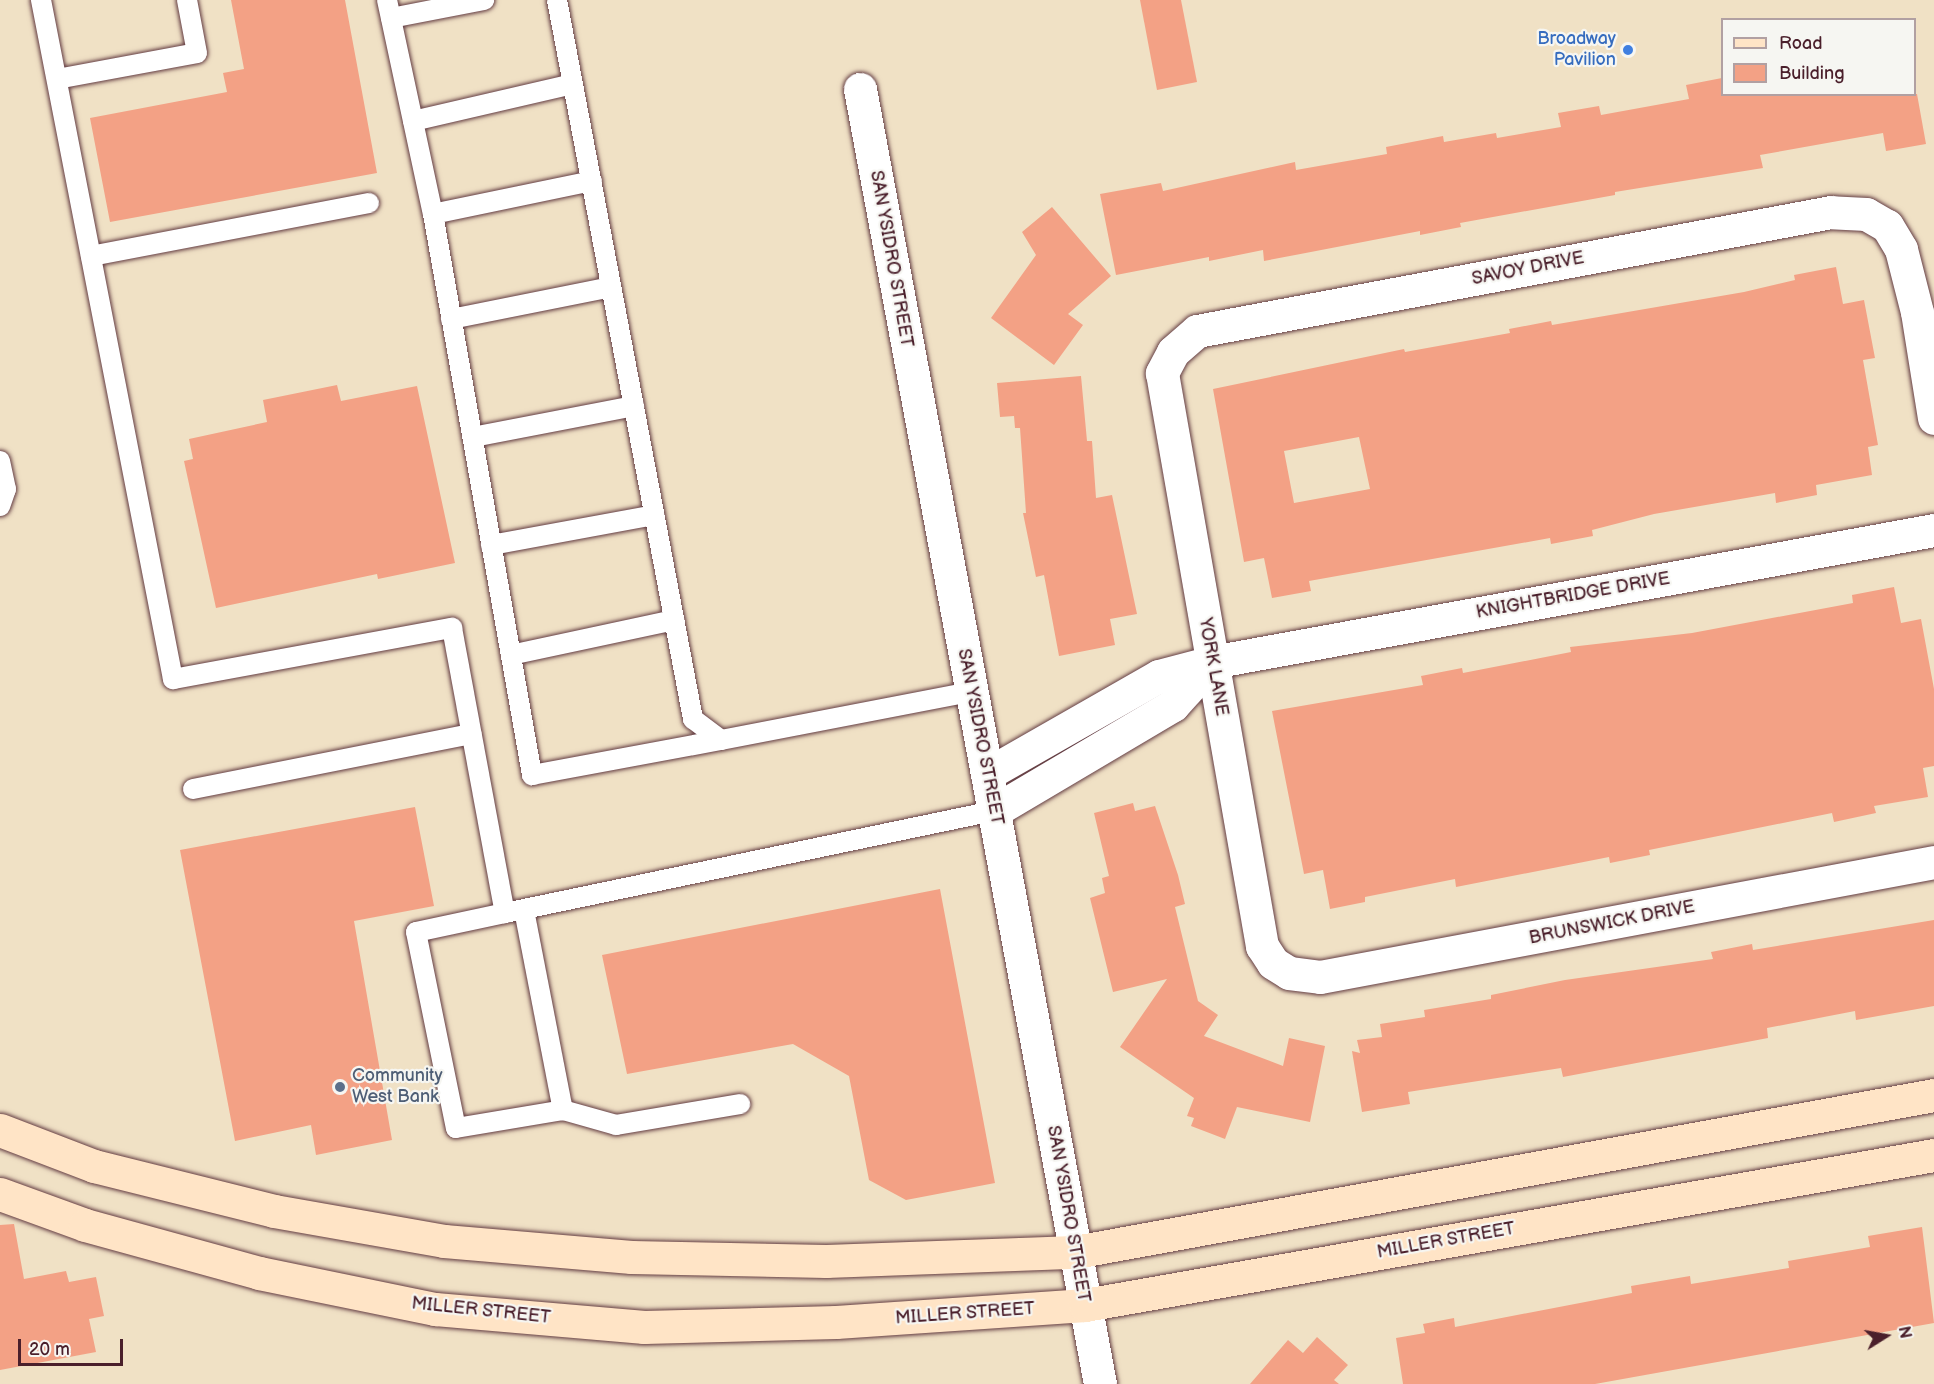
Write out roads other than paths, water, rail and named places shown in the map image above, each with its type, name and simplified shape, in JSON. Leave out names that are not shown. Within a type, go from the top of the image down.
[{"type":"street","name":"SAN YSIDRO STREET","points":[[860,89],[1100,1384]]},
{"type":"street","name":"SAVOY DRIVE","points":[[1173,352],[1197,331],[1832,212],[1866,214],[1887,226],[1900,249],[1917,312],[1934,418]]},
{"type":"street","name":"YORK LANE","points":[[1173,352],[1162,373],[1262,946],[1273,963],[1290,973]]},
{"type":"street","name":"KNIGHTBRIDGE DRIVE","points":[[987,774],[1159,675],[1212,662],[1934,530]]},
{"type":"street","points":[[994,811],[1173,705],[1212,662]]},
{"type":"street","name":"BRUNSWICK DRIVE","points":[[1290,973],[1320,977],[1934,862]]},
{"type":"street","points":[[0,1130],[94,1166],[252,1205],[444,1241],[631,1257],[814,1261],[1075,1252],[1934,1095]]},
{"type":"street","name":"MILLER STREET","points":[[0,1194],[84,1225],[259,1273],[435,1309],[644,1327],[836,1322],[1085,1305],[1934,1155]]},
{"type":"lane","points":[[41,0],[173,679],[452,628],[472,734],[563,1110]]},
{"type":"lane","points":[[57,80],[197,53],[187,0]]},
{"type":"lane","points":[[484,0],[389,9],[433,214],[532,776],[971,693]]},
{"type":"lane","points":[[557,0],[693,719],[721,740]]},
{"type":"lane","points":[[413,121],[573,84]]},
{"type":"lane","points":[[433,214],[592,181]]},
{"type":"lane","points":[[91,256],[369,203]]},
{"type":"lane","points":[[451,319],[611,286]]},
{"type":"lane","points":[[472,437],[634,406]]},
{"type":"lane","points":[[0,461],[6,489],[0,506]]},
{"type":"lane","points":[[491,545],[654,514]]},
{"type":"lane","points":[[511,655],[674,621]]},
{"type":"lane","points":[[193,789],[472,734]]},
{"type":"lane","points":[[740,1104],[616,1125],[563,1110],[456,1128],[416,932],[994,811]]},
{"type":"place","name":"Broadway Pavilion","points":[[1628,50]]},
{"type":"place","name":"Community West Bank","points":[[340,1087]]}]
